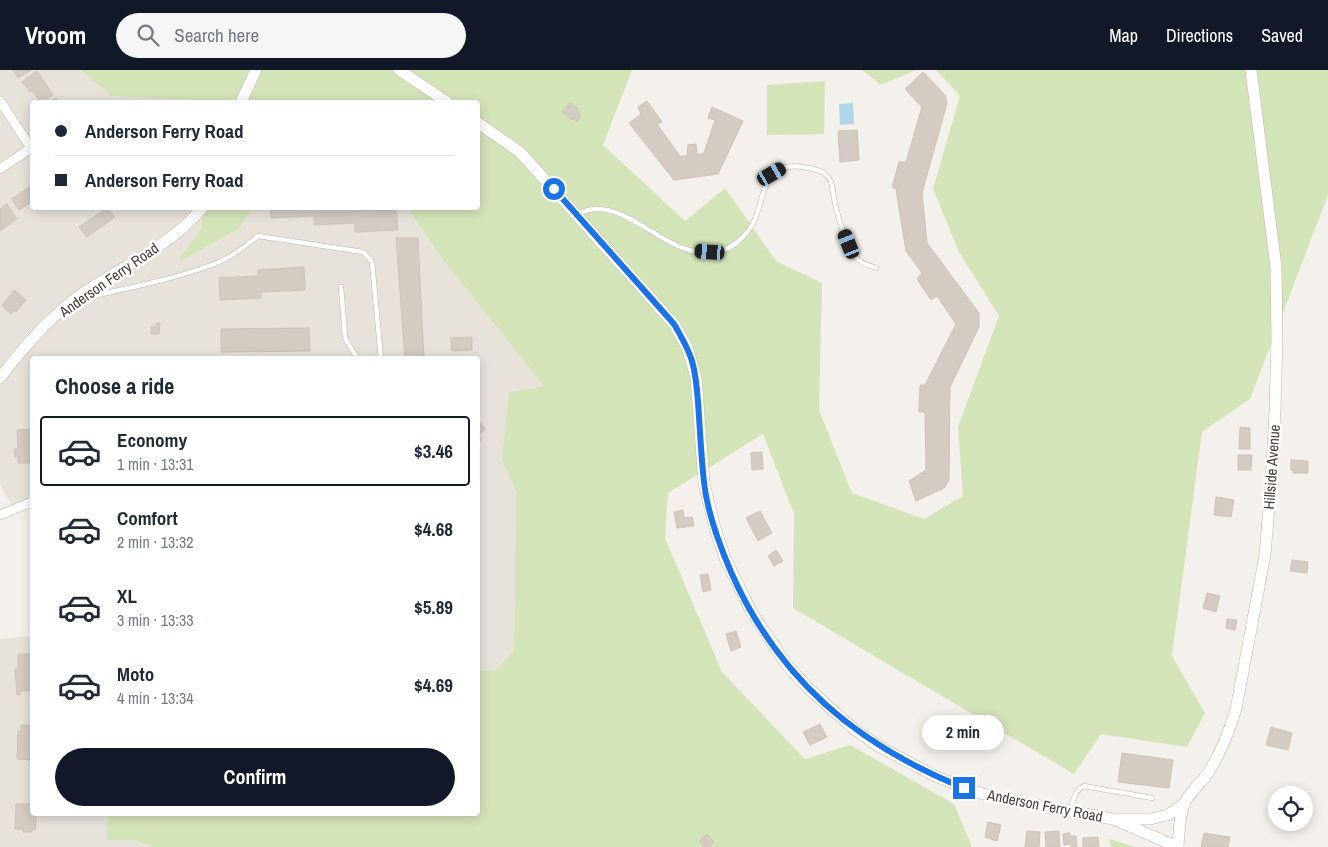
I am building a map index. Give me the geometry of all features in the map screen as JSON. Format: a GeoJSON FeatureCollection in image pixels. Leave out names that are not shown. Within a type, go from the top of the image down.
{"type":"FeatureCollection","features":[{"type":"Feature","properties":{"kind":"street"},"geometry":{"type":"LineString","coordinates":[[242,100],[256,70]]}},
{"type":"Feature","properties":{"kind":"street"},"geometry":{"type":"LineString","coordinates":[[399,70],[444,100]]}},
{"type":"Feature","properties":{"kind":"street","name":"Hillside Avenue"},"geometry":{"type":"LineString","coordinates":[[1178,847],[1180,819],[1185,803],[1207,774],[1229,733],[1236,708],[1265,555],[1276,402],[1276,267],[1251,70]]}},
{"type":"Feature","properties":{"kind":"street"},"geometry":{"type":"LineString","coordinates":[[0,101],[30,145]]}},
{"type":"Feature","properties":{"kind":"street","name":"Anderson Ferry Road"},"geometry":{"type":"LineString","coordinates":[[480,124],[520,152],[674,324],[687,347],[696,377],[704,483],[715,528],[725,558],[752,614],[788,665],[808,688],[836,714],[880,747],[907,763],[964,788],[1001,799],[1113,819],[1178,847]]}},
{"type":"Feature","properties":{"kind":"street"},"geometry":{"type":"LineString","coordinates":[[0,169],[30,149]]}},
{"type":"Feature","properties":{"kind":"street","name":"Anderson Ferry Road"},"geometry":{"type":"LineString","coordinates":[[0,378],[36,335],[72,302],[181,230],[200,210]]}},
{"type":"Feature","properties":{"kind":"street"},"geometry":{"type":"LineString","coordinates":[[0,515],[30,503]]}},
{"type":"Feature","properties":{"kind":"street"},"geometry":{"type":"LineString","coordinates":[[1113,819],[1150,819],[1168,815],[1185,803]]}},
{"type":"Feature","properties":{"kind":"lane"},"geometry":{"type":"LineString","coordinates":[[576,214],[593,208],[604,209],[618,213],[681,248],[698,251],[722,250],[744,236],[754,222],[764,187],[772,174],[783,168],[796,166],[813,168],[825,174],[831,182],[834,200],[844,232],[854,255],[863,264],[876,268]]}},
{"type":"Feature","properties":{"kind":"lane"},"geometry":{"type":"LineString","coordinates":[[72,302],[221,262],[245,247],[258,236],[363,252],[372,262],[381,356]]}},
{"type":"Feature","properties":{"kind":"lane"},"geometry":{"type":"LineString","coordinates":[[341,287],[346,342],[356,356]]}},
{"type":"Feature","properties":{"kind":"lane"},"geometry":{"type":"LineString","coordinates":[[1070,811],[1075,794],[1079,788],[1084,786],[1152,798]]}},
{"type":"Feature","properties":{"kind":"shaded area"},"geometry":{"type":"Polygon","coordinates":[[[0,70],[81,70],[111,96],[194,100],[30,100],[30,210],[203,210],[201,229],[177,261],[239,229],[251,210],[409,210],[443,260],[544,386],[502,460],[516,492],[514,651],[495,671],[480,670],[480,356],[30,356],[30,503],[14,509],[0,485],[0,70]]]}},
{"type":"Feature","properties":{"kind":"shaded area"},"geometry":{"type":"Polygon","coordinates":[[[30,636],[30,816],[135,816],[135,840],[153,847],[0,847],[0,639],[30,636]]]}},
{"type":"Feature","properties":{"kind":"green space"},"geometry":{"type":"Polygon","coordinates":[[[81,70],[632,70],[603,145],[685,221],[725,188],[776,261],[822,283],[819,410],[852,493],[924,519],[963,496],[958,427],[999,316],[959,252],[933,189],[960,96],[936,70],[1328,70],[1328,195],[1250,399],[1202,432],[1172,656],[1205,713],[1187,747],[1101,734],[1074,774],[793,608],[794,514],[763,434],[668,493],[665,538],[722,672],[805,759],[850,745],[954,804],[972,847],[153,847],[135,840],[107,840],[108,816],[480,816],[480,670],[495,671],[514,651],[516,492],[502,460],[509,393],[544,386],[443,260],[409,210],[480,210],[480,100],[194,100],[111,96],[81,70]]]}},
{"type":"Feature","properties":{"kind":"green space"},"geometry":{"type":"Polygon","coordinates":[[[862,70],[916,70],[881,85],[862,70]]]}},
{"type":"Feature","properties":{"kind":"green space"},"geometry":{"type":"Polygon","coordinates":[[[825,81],[824,134],[767,135],[767,85],[825,81]]]}},
{"type":"Feature","properties":{"kind":"green space"},"geometry":{"type":"Polygon","coordinates":[[[203,210],[251,210],[239,229],[176,263],[201,229],[203,210]]]}},
{"type":"Feature","properties":{"kind":"green space"},"geometry":{"type":"Polygon","coordinates":[[[1109,839],[1135,847],[1111,847],[1109,839]]]}},
{"type":"Feature","properties":{"kind":"water"},"geometry":{"type":"Polygon","coordinates":[[[853,103],[854,124],[840,125],[839,104],[853,103]]]}},
{"type":"Feature","properties":{"kind":"building"},"geometry":{"type":"Polygon","coordinates":[[[13,70],[31,70],[18,78],[13,70]]]}},
{"type":"Feature","properties":{"kind":"building"},"geometry":{"type":"Polygon","coordinates":[[[37,71],[53,95],[44,100],[40,100],[32,90],[30,92],[22,82],[37,71]]]}},
{"type":"Feature","properties":{"kind":"building"},"geometry":{"type":"Polygon","coordinates":[[[923,72],[945,95],[947,103],[922,193],[927,243],[979,313],[979,327],[950,387],[949,480],[944,488],[916,501],[909,481],[926,470],[925,412],[919,412],[920,385],[925,385],[956,324],[937,296],[931,300],[917,279],[922,273],[906,251],[896,189],[892,187],[899,162],[906,162],[922,107],[905,89],[923,72]]]}},
{"type":"Feature","properties":{"kind":"building"},"geometry":{"type":"Polygon","coordinates":[[[647,101],[662,122],[657,124],[680,156],[687,156],[688,145],[696,144],[697,155],[704,153],[715,120],[708,118],[712,107],[743,121],[718,174],[674,180],[629,123],[641,114],[638,107],[647,101]]]}},
{"type":"Feature","properties":{"kind":"building"},"geometry":{"type":"Polygon","coordinates":[[[570,102],[580,113],[578,115],[581,117],[577,122],[562,112],[570,102]]]}},
{"type":"Feature","properties":{"kind":"building"},"geometry":{"type":"Polygon","coordinates":[[[857,130],[859,160],[840,162],[838,131],[857,130]]]}},
{"type":"Feature","properties":{"kind":"building"},"geometry":{"type":"Polygon","coordinates":[[[30,186],[30,202],[19,210],[12,199],[30,186]]]}},
{"type":"Feature","properties":{"kind":"building"},"geometry":{"type":"Polygon","coordinates":[[[7,204],[17,219],[0,231],[0,209],[7,204]]]}},
{"type":"Feature","properties":{"kind":"building"},"geometry":{"type":"Polygon","coordinates":[[[104,210],[109,210],[115,217],[87,237],[79,227],[104,210]]]}},
{"type":"Feature","properties":{"kind":"building"},"geometry":{"type":"Polygon","coordinates":[[[270,210],[396,210],[398,230],[355,232],[355,223],[314,225],[314,216],[271,218],[270,210]]]}},
{"type":"Feature","properties":{"kind":"building"},"geometry":{"type":"Polygon","coordinates":[[[396,238],[418,238],[424,356],[405,356],[396,238]]]}},
{"type":"Feature","properties":{"kind":"building"},"geometry":{"type":"Polygon","coordinates":[[[304,267],[305,290],[261,292],[261,298],[220,300],[219,278],[258,276],[258,270],[304,267]]]}},
{"type":"Feature","properties":{"kind":"building"},"geometry":{"type":"Polygon","coordinates":[[[14,290],[26,300],[16,312],[14,310],[11,314],[2,306],[14,290]]]}},
{"type":"Feature","properties":{"kind":"building"},"geometry":{"type":"Polygon","coordinates":[[[156,323],[160,323],[159,334],[151,334],[152,326],[156,327],[156,323]]]}},
{"type":"Feature","properties":{"kind":"building"},"geometry":{"type":"Polygon","coordinates":[[[309,328],[310,351],[221,352],[221,329],[309,328]]]}},
{"type":"Feature","properties":{"kind":"building"},"geometry":{"type":"Polygon","coordinates":[[[472,337],[472,350],[452,351],[451,338],[472,337]]]}},
{"type":"Feature","properties":{"kind":"building"},"geometry":{"type":"Polygon","coordinates":[[[480,423],[485,429],[480,434],[480,423]]]}},
{"type":"Feature","properties":{"kind":"building"},"geometry":{"type":"Polygon","coordinates":[[[1240,427],[1250,428],[1250,449],[1239,449],[1240,427]]]}},
{"type":"Feature","properties":{"kind":"building"},"geometry":{"type":"Polygon","coordinates":[[[30,429],[30,463],[18,463],[18,456],[15,457],[14,449],[18,449],[17,430],[30,429]]]}},
{"type":"Feature","properties":{"kind":"building"},"geometry":{"type":"Polygon","coordinates":[[[762,452],[763,469],[752,470],[751,453],[762,452]]]}},
{"type":"Feature","properties":{"kind":"building"},"geometry":{"type":"Polygon","coordinates":[[[1238,455],[1252,455],[1251,470],[1238,470],[1238,455]]]}},
{"type":"Feature","properties":{"kind":"building"},"geometry":{"type":"Polygon","coordinates":[[[1291,460],[1308,461],[1308,473],[1293,473],[1293,470],[1291,470],[1291,460]]]}},
{"type":"Feature","properties":{"kind":"building"},"geometry":{"type":"Polygon","coordinates":[[[1216,497],[1234,500],[1231,517],[1214,515],[1216,497]]]}},
{"type":"Feature","properties":{"kind":"building"},"geometry":{"type":"Polygon","coordinates":[[[683,510],[684,518],[692,517],[694,526],[677,528],[674,512],[683,510]]]}},
{"type":"Feature","properties":{"kind":"building"},"geometry":{"type":"Polygon","coordinates":[[[760,511],[772,533],[758,541],[746,518],[760,511]]]}},
{"type":"Feature","properties":{"kind":"building"},"geometry":{"type":"Polygon","coordinates":[[[776,550],[783,561],[774,566],[768,556],[776,550]]]}},
{"type":"Feature","properties":{"kind":"building"},"geometry":{"type":"Polygon","coordinates":[[[1292,560],[1308,562],[1307,573],[1290,571],[1292,560]]]}},
{"type":"Feature","properties":{"kind":"building"},"geometry":{"type":"Polygon","coordinates":[[[708,574],[711,590],[703,592],[700,575],[708,574]]]}},
{"type":"Feature","properties":{"kind":"building"},"geometry":{"type":"Polygon","coordinates":[[[1207,593],[1220,596],[1216,612],[1203,608],[1207,593]]]}},
{"type":"Feature","properties":{"kind":"building"},"geometry":{"type":"Polygon","coordinates":[[[1227,619],[1237,620],[1235,630],[1226,628],[1227,619]]]}},
{"type":"Feature","properties":{"kind":"building"},"geometry":{"type":"Polygon","coordinates":[[[736,631],[741,647],[731,651],[726,634],[736,631]]]}},
{"type":"Feature","properties":{"kind":"building"},"geometry":{"type":"Polygon","coordinates":[[[18,654],[30,654],[30,691],[20,691],[20,695],[17,695],[15,669],[18,669],[18,654]]]}},
{"type":"Feature","properties":{"kind":"building"},"geometry":{"type":"Polygon","coordinates":[[[820,724],[827,737],[810,745],[803,732],[820,724]]]}},
{"type":"Feature","properties":{"kind":"building"},"geometry":{"type":"Polygon","coordinates":[[[21,725],[30,725],[30,760],[17,759],[18,731],[21,731],[21,725]]]}},
{"type":"Feature","properties":{"kind":"building"},"geometry":{"type":"Polygon","coordinates":[[[1271,727],[1292,733],[1288,750],[1266,745],[1271,727]]]}},
{"type":"Feature","properties":{"kind":"building"},"geometry":{"type":"Polygon","coordinates":[[[1122,753],[1173,760],[1169,788],[1118,782],[1122,753]]]}},
{"type":"Feature","properties":{"kind":"building"},"geometry":{"type":"Polygon","coordinates":[[[16,804],[30,804],[30,816],[36,816],[36,830],[32,829],[32,832],[23,832],[23,829],[15,829],[16,804]]]}},
{"type":"Feature","properties":{"kind":"building"},"geometry":{"type":"Polygon","coordinates":[[[988,822],[1001,825],[997,841],[985,837],[988,822]]]}},
{"type":"Feature","properties":{"kind":"building"},"geometry":{"type":"Polygon","coordinates":[[[1027,831],[1040,832],[1039,847],[1025,847],[1027,831]]]}},
{"type":"Feature","properties":{"kind":"building"},"geometry":{"type":"Polygon","coordinates":[[[1059,831],[1060,847],[1046,847],[1045,832],[1059,831]]]}},
{"type":"Feature","properties":{"kind":"building"},"geometry":{"type":"Polygon","coordinates":[[[1070,833],[1070,836],[1076,836],[1077,847],[1071,847],[1071,844],[1064,845],[1063,834],[1070,833]]]}},
{"type":"Feature","properties":{"kind":"building"},"geometry":{"type":"Polygon","coordinates":[[[1204,833],[1230,837],[1228,847],[1201,847],[1204,833]]]}},
{"type":"Feature","properties":{"kind":"building"},"geometry":{"type":"Polygon","coordinates":[[[707,834],[714,842],[709,847],[705,847],[699,841],[707,834]]]}},
{"type":"Feature","properties":{"kind":"building"},"geometry":{"type":"Polygon","coordinates":[[[1098,837],[1099,847],[1083,847],[1083,838],[1098,837]]]}},
{"type":"Feature","properties":{"kind":"route"},"geometry":{"type":"LineString","coordinates":[[554,189],[674,324],[687,347],[696,377],[704,483],[715,528],[737,586],[769,640],[808,688],[830,710],[854,729],[907,763],[964,788]]}}]}
